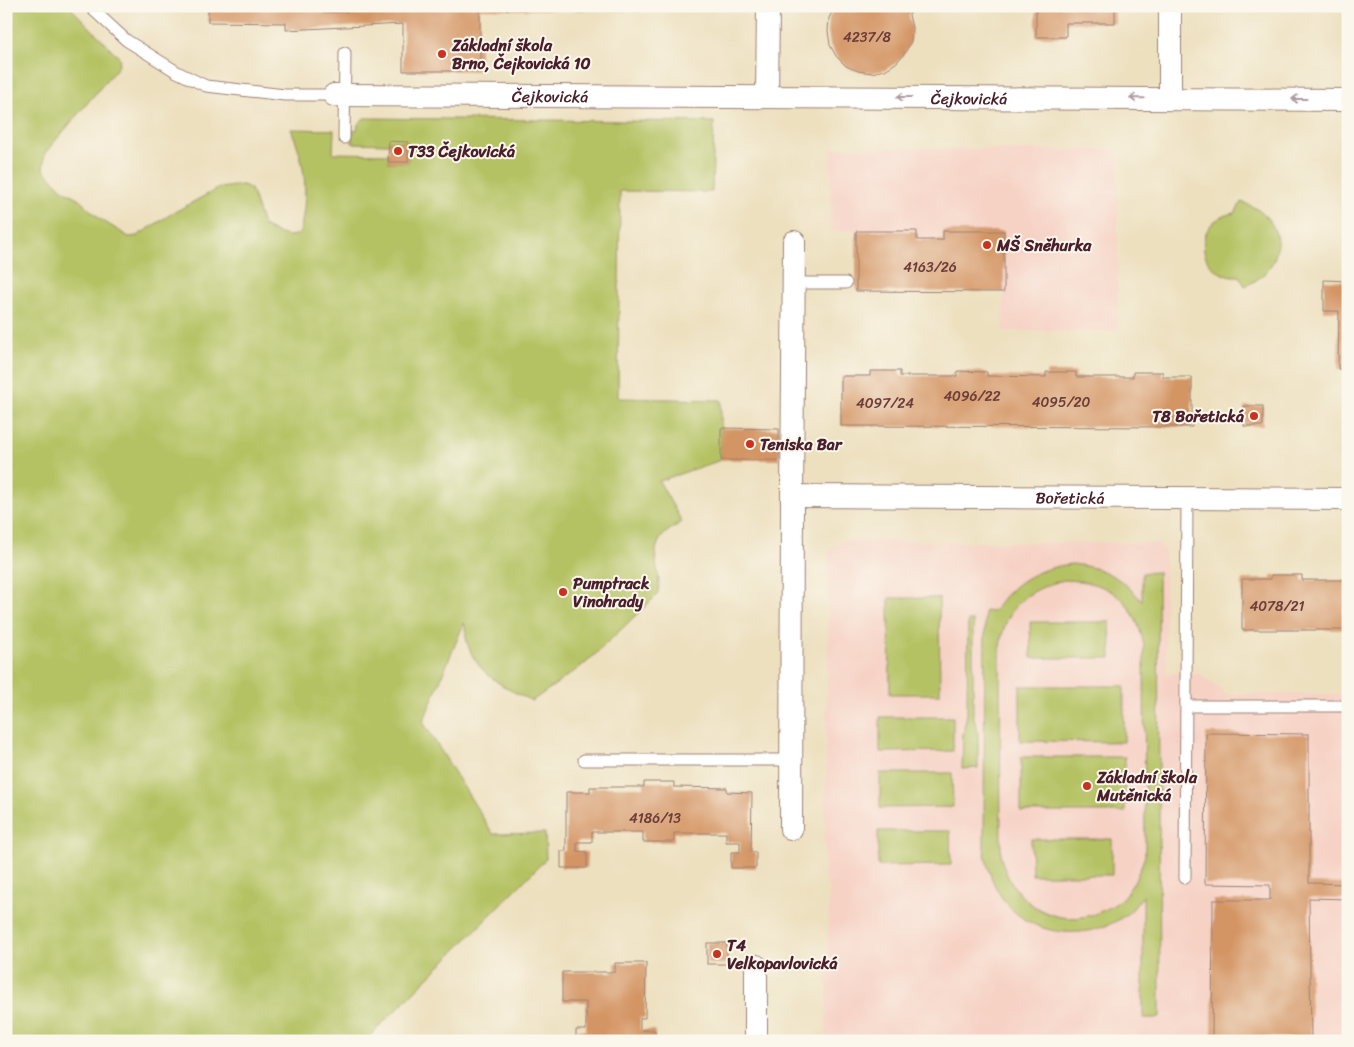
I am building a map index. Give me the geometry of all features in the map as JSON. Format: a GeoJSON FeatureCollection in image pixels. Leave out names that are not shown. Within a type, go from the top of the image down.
{"type":"FeatureCollection","features":[{"type":"Feature","properties":{"kind":"street"},"geometry":{"type":"LineString","coordinates":[[767,97],[768,6]]}},
{"type":"Feature","properties":{"kind":"street"},"geometry":{"type":"LineString","coordinates":[[1170,6],[1170,99]]}},
{"type":"Feature","properties":{"kind":"street","name":"Čejkovická"},"geometry":{"type":"LineString","coordinates":[[339,95],[1348,100]]}},
{"type":"Feature","properties":{"kind":"street"},"geometry":{"type":"LineString","coordinates":[[791,829],[794,242]]}},
{"type":"Feature","properties":{"kind":"street","name":"Bořetická"},"geometry":{"type":"LineString","coordinates":[[792,496],[1348,499]]}},
{"type":"Feature","properties":{"kind":"street"},"geometry":{"type":"LineString","coordinates":[[756,966],[756,1041]]}},
{"type":"Feature","properties":{"kind":"lane"},"geometry":{"type":"LineString","coordinates":[[89,6],[126,40],[177,72],[206,86],[286,95],[339,95]]}},
{"type":"Feature","properties":{"kind":"lane"},"geometry":{"type":"LineString","coordinates":[[344,138],[339,95],[345,53]]}},
{"type":"Feature","properties":{"kind":"lane"},"geometry":{"type":"LineString","coordinates":[[794,283],[846,283]]}},
{"type":"Feature","properties":{"kind":"lane"},"geometry":{"type":"LineString","coordinates":[[1185,878],[1187,498]]}},
{"type":"Feature","properties":{"kind":"lane"},"geometry":{"type":"LineString","coordinates":[[1186,706],[1348,706]]}},
{"type":"Feature","properties":{"kind":"lane"},"geometry":{"type":"LineString","coordinates":[[584,760],[791,760]]}},
{"type":"Feature","properties":{"kind":"shaded area","name":"MŠ Sněhurka"},"geometry":{"type":"Polygon","coordinates":[[[831,148],[1118,150],[1118,331],[1003,331],[1004,292],[856,291],[856,231],[831,231],[831,148]]]}},
{"type":"Feature","properties":{"kind":"shaded area","name":"Základní škola Mutěnická"},"geometry":{"type":"Polygon","coordinates":[[[842,541],[1158,543],[1165,551],[1166,673],[1199,673],[1226,694],[1348,694],[1348,1041],[826,1041],[829,891],[824,876],[829,551],[842,541]]]}},
{"type":"Feature","properties":{"kind":"green space"},"geometry":{"type":"Polygon","coordinates":[[[6,6],[69,6],[120,58],[118,67],[45,153],[43,169],[62,189],[76,197],[100,219],[129,237],[137,236],[171,214],[219,188],[242,185],[251,189],[263,225],[286,235],[291,236],[300,233],[305,193],[303,168],[291,129],[334,130],[333,153],[389,154],[388,162],[408,162],[408,142],[389,141],[389,144],[352,143],[352,130],[357,130],[358,124],[364,118],[714,122],[712,192],[620,191],[618,398],[721,400],[721,460],[659,481],[682,522],[665,534],[657,545],[656,560],[659,588],[657,595],[586,663],[532,701],[493,679],[477,663],[466,640],[464,623],[423,722],[493,834],[545,833],[546,859],[365,1041],[6,1041],[6,6]]]}},
{"type":"Feature","properties":{"kind":"green space"},"geometry":{"type":"Polygon","coordinates":[[[1241,202],[1256,209],[1268,218],[1275,230],[1277,243],[1270,267],[1259,278],[1245,286],[1239,276],[1225,274],[1214,268],[1207,259],[1204,248],[1205,236],[1210,226],[1220,218],[1235,213],[1241,202]]]}},
{"type":"Feature","properties":{"kind":"green space"},"geometry":{"type":"Polygon","coordinates":[[[1082,565],[1102,571],[1127,586],[1142,601],[1142,573],[1158,572],[1160,1018],[1143,1018],[1143,896],[1128,913],[1114,922],[1099,928],[1082,932],[1049,930],[1019,916],[1007,904],[994,885],[987,863],[984,848],[985,611],[993,612],[1017,585],[1026,579],[1036,573],[1058,566],[1082,565]],[[1064,580],[1051,584],[1039,589],[1020,602],[1007,621],[1000,647],[1001,857],[1006,872],[1024,898],[1036,908],[1050,914],[1065,917],[1081,917],[1097,913],[1118,902],[1132,885],[1145,856],[1144,646],[1140,630],[1127,605],[1107,589],[1080,581],[1064,580]]]}},
{"type":"Feature","properties":{"kind":"green space"},"geometry":{"type":"Polygon","coordinates":[[[889,598],[939,598],[940,694],[890,694],[889,598]]]}},
{"type":"Feature","properties":{"kind":"green space"},"geometry":{"type":"Polygon","coordinates":[[[968,621],[973,621],[973,714],[978,734],[978,768],[962,769],[963,734],[967,714],[968,621]]]}},
{"type":"Feature","properties":{"kind":"green space"},"geometry":{"type":"Polygon","coordinates":[[[1030,622],[1110,622],[1111,658],[1031,658],[1030,622]]]}},
{"type":"Feature","properties":{"kind":"green space"},"geometry":{"type":"Polygon","coordinates":[[[1020,686],[1124,686],[1124,742],[1020,741],[1020,686]]]}},
{"type":"Feature","properties":{"kind":"green space"},"geometry":{"type":"Polygon","coordinates":[[[880,717],[953,717],[953,751],[880,752],[880,717]]]}},
{"type":"Feature","properties":{"kind":"green space"},"geometry":{"type":"Polygon","coordinates":[[[1021,757],[1125,757],[1125,812],[1021,812],[1021,757]]]}},
{"type":"Feature","properties":{"kind":"green space"},"geometry":{"type":"Polygon","coordinates":[[[880,773],[952,773],[953,807],[880,808],[880,773]]]}},
{"type":"Feature","properties":{"kind":"green space"},"geometry":{"type":"Polygon","coordinates":[[[878,831],[950,831],[951,865],[878,866],[878,831]]]}},
{"type":"Feature","properties":{"kind":"green space"},"geometry":{"type":"Polygon","coordinates":[[[1031,839],[1112,839],[1112,875],[1032,875],[1031,839]]]}},
{"type":"Feature","properties":{"kind":"building","name":"Základní škola Brno, Čejkovická 10"},"geometry":{"type":"Polygon","coordinates":[[[208,6],[322,6],[322,13],[403,9],[403,6],[641,6],[641,11],[480,9],[480,71],[403,71],[403,24],[286,30],[286,23],[208,22],[208,6]]]}},
{"type":"Feature","properties":{"kind":"building"},"geometry":{"type":"Polygon","coordinates":[[[835,6],[916,6],[909,15],[912,28],[911,41],[905,53],[896,63],[885,70],[872,73],[858,71],[846,66],[836,56],[830,45],[829,18],[835,6]]]}},
{"type":"Feature","properties":{"kind":"building"},"geometry":{"type":"Polygon","coordinates":[[[1036,6],[1115,6],[1115,23],[1066,23],[1066,37],[1036,37],[1036,6]]]}},
{"type":"Feature","properties":{"kind":"building","name":"T33 Čejkovická"},"geometry":{"type":"Polygon","coordinates":[[[389,141],[408,142],[408,162],[388,162],[389,141]]]}},
{"type":"Feature","properties":{"kind":"building","name":"MŠ Sněhurka"},"geometry":{"type":"Polygon","coordinates":[[[856,231],[917,231],[917,240],[943,240],[943,231],[1004,231],[1004,292],[856,291],[856,231]]]}},
{"type":"Feature","properties":{"kind":"building"},"geometry":{"type":"Polygon","coordinates":[[[1324,280],[1348,281],[1348,369],[1338,369],[1339,311],[1324,311],[1324,280]]]}},
{"type":"Feature","properties":{"kind":"building"},"geometry":{"type":"Polygon","coordinates":[[[870,371],[900,371],[900,376],[957,376],[957,371],[987,372],[987,376],[1046,377],[1046,372],[1076,372],[1076,377],[1133,377],[1133,372],[1163,372],[1163,377],[1192,377],[1192,427],[841,426],[841,376],[870,376],[870,371]]]}},
{"type":"Feature","properties":{"kind":"building","name":"T8 Bořetická"},"geometry":{"type":"Polygon","coordinates":[[[1244,406],[1263,406],[1263,426],[1244,426],[1244,406]]]}},
{"type":"Feature","properties":{"kind":"building","name":"Teniska Bar"},"geometry":{"type":"Polygon","coordinates":[[[721,428],[779,429],[779,460],[721,460],[721,428]]]}},
{"type":"Feature","properties":{"kind":"building"},"geometry":{"type":"Polygon","coordinates":[[[1271,575],[1302,575],[1302,580],[1348,580],[1348,630],[1242,630],[1242,579],[1271,579],[1271,575]]]}},
{"type":"Feature","properties":{"kind":"building"},"geometry":{"type":"Polygon","coordinates":[[[1206,733],[1309,734],[1309,883],[1348,884],[1348,899],[1309,898],[1311,1038],[1212,1037],[1213,900],[1270,900],[1270,885],[1205,884],[1206,733]]]}},
{"type":"Feature","properties":{"kind":"building"},"geometry":{"type":"Polygon","coordinates":[[[644,782],[674,782],[674,787],[727,788],[727,792],[752,793],[751,852],[756,852],[756,868],[731,868],[731,852],[740,852],[740,842],[726,842],[726,833],[674,833],[674,842],[643,842],[643,832],[592,832],[592,842],[577,842],[577,851],[587,852],[587,868],[561,868],[561,851],[566,851],[566,792],[590,792],[590,787],[644,787],[644,782]]]}},
{"type":"Feature","properties":{"kind":"building","name":"T4 Velkopavlovická"},"geometry":{"type":"Polygon","coordinates":[[[707,943],[727,943],[727,964],[707,964],[707,943]]]}},
{"type":"Feature","properties":{"kind":"building"},"geometry":{"type":"Polygon","coordinates":[[[615,963],[646,963],[645,1018],[640,1018],[640,1030],[655,1030],[655,1041],[576,1041],[576,1030],[586,1030],[586,1002],[562,1002],[562,972],[615,972],[615,963]]]}},
{"type":"Feature","properties":{"kind":"building"},"geometry":{"type":"Polygon","coordinates":[[[932,1037],[963,1037],[963,1041],[932,1041],[932,1037]]]}},
{"type":"Feature","properties":{"kind":"place","name":"Základní škola Brno, Čejkovická 10"},"geometry":{"type":"Point","coordinates":[442,54]}},
{"type":"Feature","properties":{"kind":"place","name":"T33 Čejkovická"},"geometry":{"type":"Point","coordinates":[398,151]}},
{"type":"Feature","properties":{"kind":"place","name":"MŠ Sněhurka"},"geometry":{"type":"Point","coordinates":[987,245]}},
{"type":"Feature","properties":{"kind":"place","name":"T8 Bořetická"},"geometry":{"type":"Point","coordinates":[1254,416]}},
{"type":"Feature","properties":{"kind":"place","name":"Teniska Bar"},"geometry":{"type":"Point","coordinates":[750,444]}},
{"type":"Feature","properties":{"kind":"place","name":"Pumptrack Vinohrady"},"geometry":{"type":"Point","coordinates":[563,592]}},
{"type":"Feature","properties":{"kind":"place","name":"Základní škola Mutěnická"},"geometry":{"type":"Point","coordinates":[1087,786]}},
{"type":"Feature","properties":{"kind":"place","name":"T4 Velkopavlovická"},"geometry":{"type":"Point","coordinates":[717,954]}}]}
